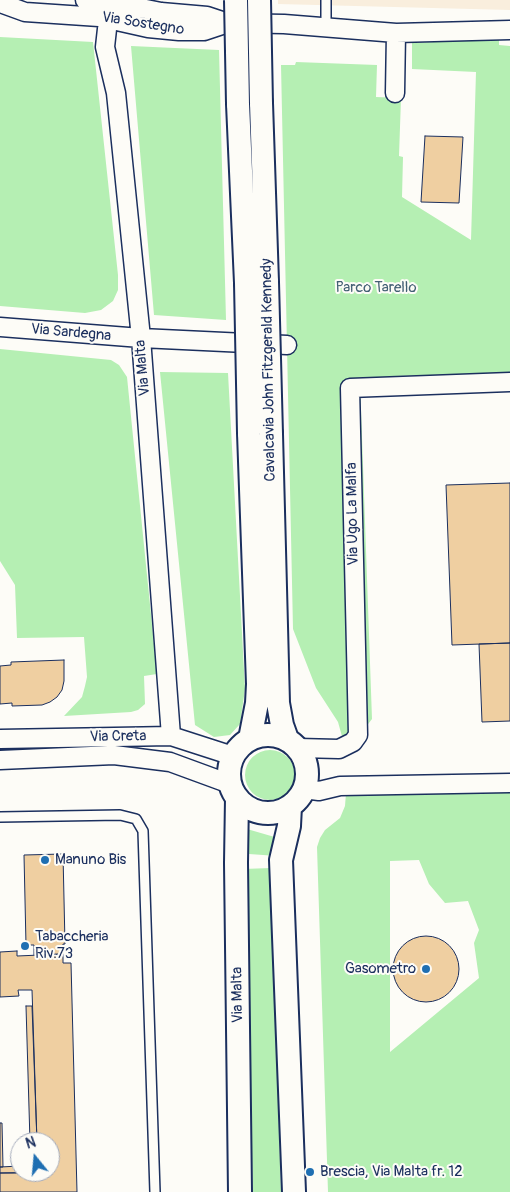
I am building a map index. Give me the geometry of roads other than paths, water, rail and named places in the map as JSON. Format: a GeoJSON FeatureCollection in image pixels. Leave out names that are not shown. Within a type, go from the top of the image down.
{"type":"FeatureCollection","features":[{"type":"Feature","properties":{"kind":"street","name":"Via Sostegno"},"geometry":{"type":"LineString","coordinates":[[84,0],[148,28],[204,31],[228,23],[284,24],[326,28]]}},
{"type":"Feature","properties":{"kind":"street","name":"Cavalcavia John Fitzgerald Kennedy"},"geometry":{"type":"LineString","coordinates":[[236,0],[238,104],[246,283],[260,434],[278,703],[293,744]]}},
{"type":"Feature","properties":{"kind":"street","name":"Cavalcavia John Fitzgerald Kennedy"},"geometry":{"type":"LineString","coordinates":[[250,739],[257,703],[258,684],[260,434],[259,0]]}},
{"type":"Feature","properties":{"kind":"street","name":"Via Sostegno"},"geometry":{"type":"LineString","coordinates":[[7,2],[25,12],[109,10]]}},
{"type":"Feature","properties":{"kind":"street","name":"Via Malta"},"geometry":{"type":"LineString","coordinates":[[109,10],[105,48],[116,94],[141,338],[171,736]]}},
{"type":"Feature","properties":{"kind":"street"},"geometry":{"type":"LineString","coordinates":[[326,28],[396,33],[510,30]]}},
{"type":"Feature","properties":{"kind":"street"},"geometry":{"type":"LineString","coordinates":[[395,93],[396,33]]}},
{"type":"Feature","properties":{"kind":"street","name":"Via Sardegna"},"geometry":{"type":"LineString","coordinates":[[0,327],[141,338],[287,345]]}},
{"type":"Feature","properties":{"kind":"street","name":"Via Ugo La Malfa"},"geometry":{"type":"LineString","coordinates":[[293,744],[339,749],[353,742],[358,735],[350,388],[510,382]]}},
{"type":"Feature","properties":{"kind":"street"},"geometry":{"type":"LineString","coordinates":[[233,756],[243,743],[250,739],[262,735],[275,735],[293,744],[305,761],[307,775],[297,798],[282,860],[294,1192]]}},
{"type":"Feature","properties":{"kind":"street","name":"Via Creta"},"geometry":{"type":"LineString","coordinates":[[0,739],[171,736],[233,756]]}},
{"type":"Feature","properties":{"kind":"street","name":"Via Creta"},"geometry":{"type":"LineString","coordinates":[[0,760],[114,755],[170,762],[234,791]]}},
{"type":"Feature","properties":{"kind":"street","name":"Via Malta"},"geometry":{"type":"LineString","coordinates":[[233,756],[229,770],[234,791],[236,829],[240,1192]]}},
{"type":"Feature","properties":{"kind":"street"},"geometry":{"type":"LineString","coordinates":[[234,791],[246,806],[256,811],[268,813],[279,811],[297,798],[340,786],[510,784]]}},
{"type":"Feature","properties":{"kind":"lane"},"geometry":{"type":"LineString","coordinates":[[326,0],[326,28]]}},
{"type":"Feature","properties":{"kind":"lane"},"geometry":{"type":"LineString","coordinates":[[0,817],[120,815],[136,819],[143,831],[155,1192]]}},
{"type":"Feature","properties":{"kind":"place","name":"Manuno Bis"},"geometry":{"type":"Point","coordinates":[45,860]}},
{"type":"Feature","properties":{"kind":"place","name":"Tabaccheria Riv.73"},"geometry":{"type":"Point","coordinates":[25,946]}},
{"type":"Feature","properties":{"kind":"place","name":"Gasometro"},"geometry":{"type":"Point","coordinates":[426,969]}},
{"type":"Feature","properties":{"kind":"place","name":"Brescia, Via Malta fr. 12"},"geometry":{"type":"Point","coordinates":[310,1172]}},
{"type":"Feature","properties":{"kind":"park label","name":"Parco Tarello"},"geometry":{"type":"Point","coordinates":[376,288]}}]}
